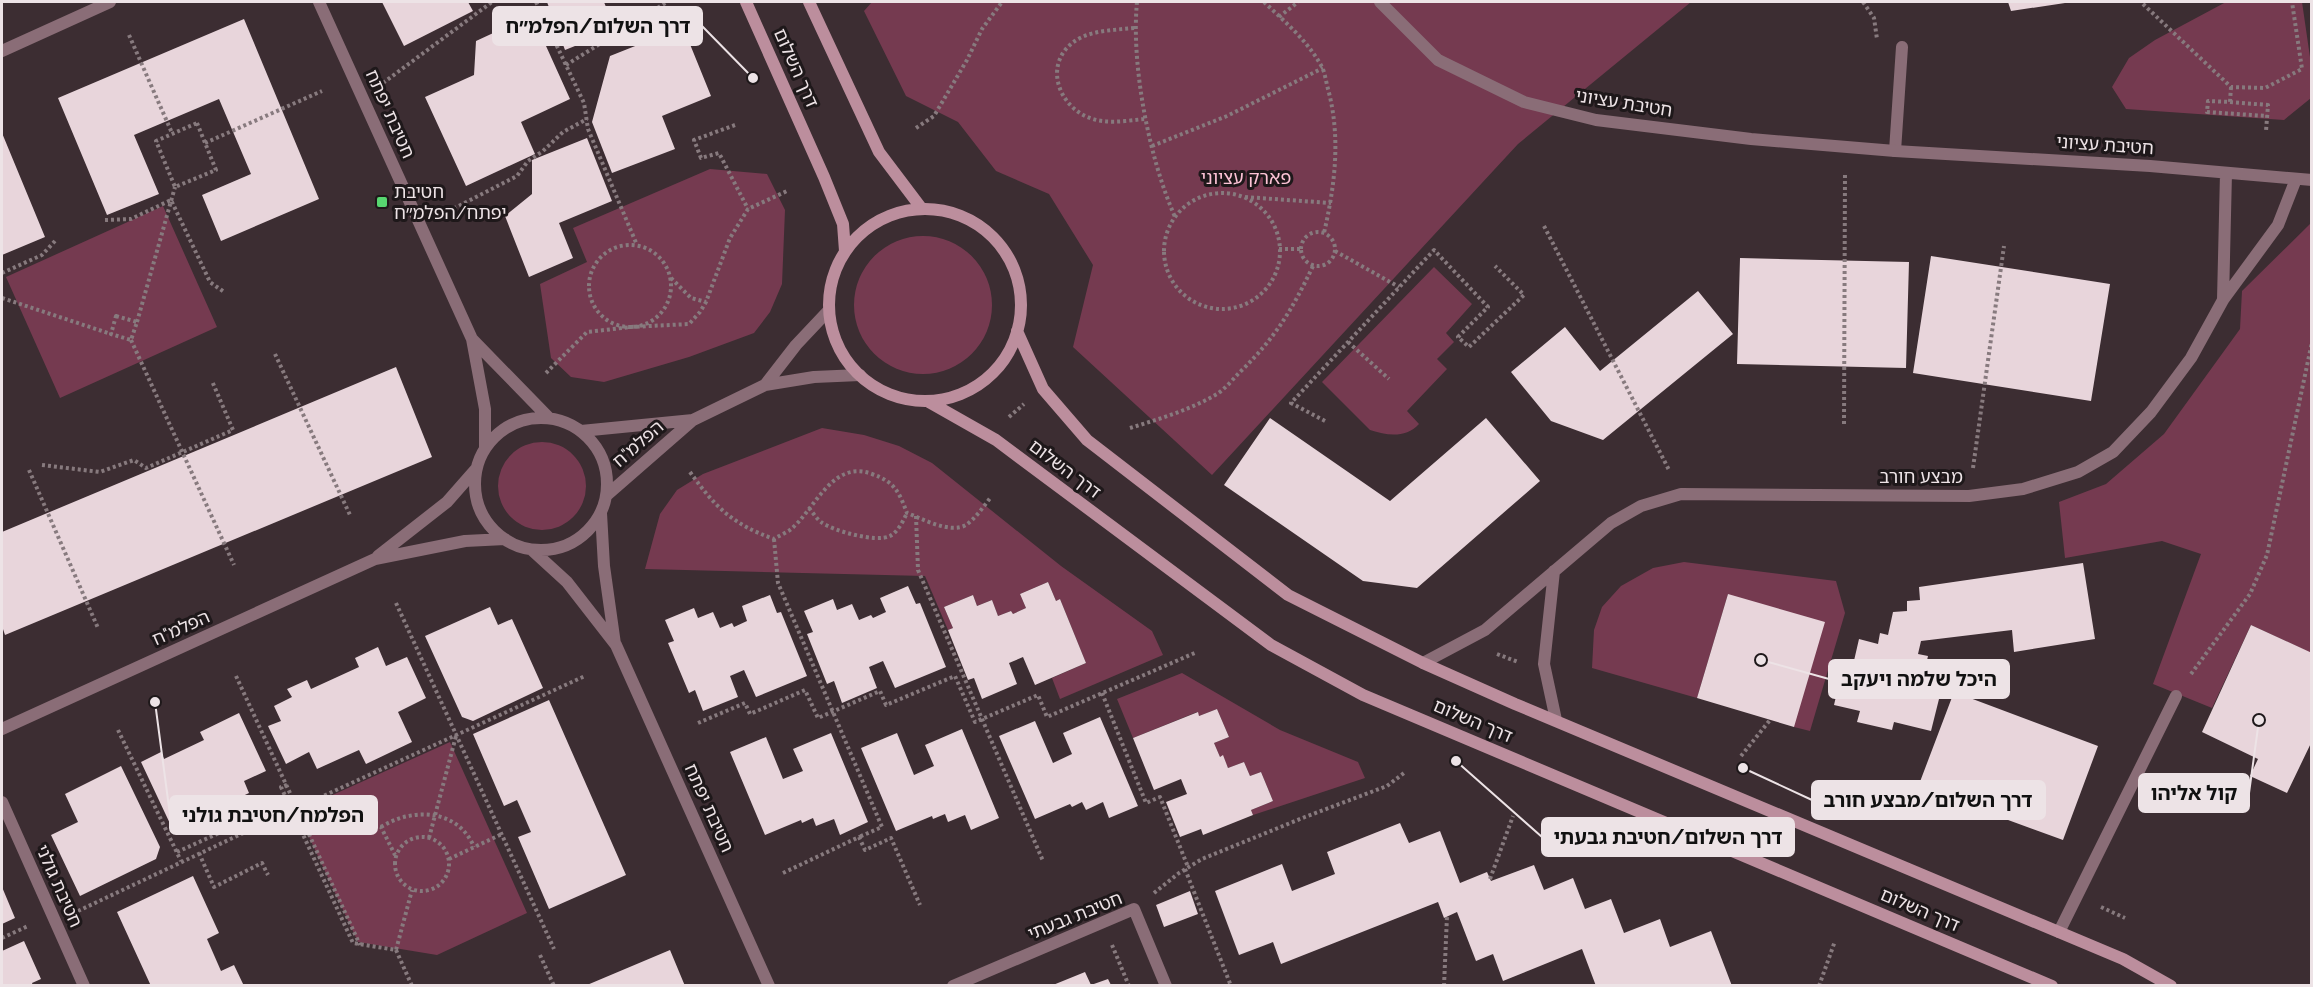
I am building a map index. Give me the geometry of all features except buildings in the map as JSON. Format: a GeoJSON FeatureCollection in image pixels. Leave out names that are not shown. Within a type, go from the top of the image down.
{"type":"FeatureCollection","features":[{"type":"Feature","properties":{"kind":"street"},"geometry":{"type":"LineString","coordinates":[[2,51],[110,2]]}},
{"type":"Feature","properties":{"kind":"street","name":"חטיבת יפתח"},"geometry":{"type":"LineString","coordinates":[[319,2],[472,339],[485,409],[485,448]]}},
{"type":"Feature","properties":{"kind":"street","name":"דרך השלום"},"geometry":{"type":"LineString","coordinates":[[747,2],[836,205],[843,224],[845,251]]}},
{"type":"Feature","properties":{"kind":"street"},"geometry":{"type":"LineString","coordinates":[[808,2],[879,152],[922,209]]}},
{"type":"Feature","properties":{"kind":"street","name":"חטיבת עציוני"},"geometry":{"type":"LineString","coordinates":[[1380,2],[1438,60],[1524,102],[1596,120],[1751,140],[2150,166],[2312,180]]}},
{"type":"Feature","properties":{"kind":"street"},"geometry":{"type":"LineString","coordinates":[[1895,151],[1902,47]]}},
{"type":"Feature","properties":{"kind":"street","name":"מבצע חורב"},"geometry":{"type":"LineString","coordinates":[[2223,300],[2226,172]]}},
{"type":"Feature","properties":{"kind":"street","name":"מבצע חורב"},"geometry":{"type":"LineString","coordinates":[[1423,663],[1485,630],[1611,523],[1641,506],[1681,495],[1969,496],[2023,489],[2078,472],[2113,452],[2151,412],[2191,358],[2223,300],[2278,225],[2296,179]]}},
{"type":"Feature","properties":{"kind":"street"},"geometry":{"type":"LineString","coordinates":[[922,209],[952,213],[979,225],[1001,246],[1015,272],[1021,302],[1017,331],[1005,359],[984,381],[958,396],[928,402],[899,398],[872,386],[849,366],[835,340],[829,309],[832,279],[845,251],[867,229],[893,214],[922,209]]}},
{"type":"Feature","properties":{"kind":"street","name":"הפלמ\"ח"},"geometry":{"type":"LineString","coordinates":[[765,385],[796,345],[829,309]]}},
{"type":"Feature","properties":{"kind":"street","name":"דרך השלום"},"geometry":{"type":"LineString","coordinates":[[1017,331],[1043,389],[1087,440],[1288,595],[1423,663],[2123,959],[2171,986]]}},
{"type":"Feature","properties":{"kind":"street","name":"חטיבת יפתח"},"geometry":{"type":"LineString","coordinates":[[472,339],[549,418]]}},
{"type":"Feature","properties":{"kind":"street","name":"הפלמ\"ח"},"geometry":{"type":"LineString","coordinates":[[607,495],[693,420],[765,385],[814,377],[860,375]]}},
{"type":"Feature","properties":{"kind":"street","name":"דרך השלום"},"geometry":{"type":"LineString","coordinates":[[928,402],[996,440],[1271,645],[1363,694],[2052,986]]}},
{"type":"Feature","properties":{"kind":"street"},"geometry":{"type":"LineString","coordinates":[[539,417],[559,419],[581,431],[592,440],[602,457],[608,476],[607,495],[601,513],[590,529],[575,542],[554,549],[532,550],[511,544],[493,531],[480,512],[474,491],[476,468],[485,448],[500,431],[519,420],[539,417]]}},
{"type":"Feature","properties":{"kind":"street","name":"הפלמ\"ח"},"geometry":{"type":"LineString","coordinates":[[581,431],[693,420]]}},
{"type":"Feature","properties":{"kind":"street","name":"הפלמ\"ח"},"geometry":{"type":"LineString","coordinates":[[375,559],[447,502],[476,468]]}},
{"type":"Feature","properties":{"kind":"street","name":"חטיבת יפתח"},"geometry":{"type":"LineString","coordinates":[[601,513],[604,566],[616,645]]}},
{"type":"Feature","properties":{"kind":"street","name":"הפלמ\"ח"},"geometry":{"type":"LineString","coordinates":[[2,729],[375,559],[465,541],[506,539]]}},
{"type":"Feature","properties":{"kind":"street","name":"חטיבת יפתח"},"geometry":{"type":"LineString","coordinates":[[532,550],[567,582],[616,645],[769,986]]}},
{"type":"Feature","properties":{"kind":"street"},"geometry":{"type":"LineString","coordinates":[[1554,571],[1544,664],[1556,720]]}},
{"type":"Feature","properties":{"kind":"street"},"geometry":{"type":"LineString","coordinates":[[2059,932],[2176,696]]}},
{"type":"Feature","properties":{"kind":"street","name":"חטיבת גולני"},"geometry":{"type":"LineString","coordinates":[[2,802],[84,986]]}},
{"type":"Feature","properties":{"kind":"street","name":"חטיבת גבעתי"},"geometry":{"type":"LineString","coordinates":[[953,986],[1134,909],[1166,986]]}},
{"type":"Feature","properties":{"kind":"path"},"geometry":{"type":"LineString","coordinates":[[363,98],[492,2]]}},
{"type":"Feature","properties":{"kind":"path"},"geometry":{"type":"LineString","coordinates":[[536,2],[584,103],[588,129],[637,245]]}},
{"type":"Feature","properties":{"kind":"path"},"geometry":{"type":"LineString","coordinates":[[566,65],[666,2]]}},
{"type":"Feature","properties":{"kind":"path"},"geometry":{"type":"LineString","coordinates":[[916,128],[934,116],[967,60],[982,29],[1002,2]]}},
{"type":"Feature","properties":{"kind":"path"},"geometry":{"type":"LineString","coordinates":[[1137,2],[1134,28],[1145,119],[1175,217]]}},
{"type":"Feature","properties":{"kind":"path"},"geometry":{"type":"LineString","coordinates":[[1264,2],[1302,40],[1323,68],[1333,105],[1336,146],[1331,203],[1324,233]]}},
{"type":"Feature","properties":{"kind":"path"},"geometry":{"type":"LineString","coordinates":[[1280,17],[1298,2]]}},
{"type":"Feature","properties":{"kind":"path"},"geometry":{"type":"LineString","coordinates":[[1863,2],[1874,18],[1878,44]]}},
{"type":"Feature","properties":{"kind":"path"},"geometry":{"type":"LineString","coordinates":[[2143,4],[2231,87],[2265,88],[2302,69],[2292,2]]}},
{"type":"Feature","properties":{"kind":"path"},"geometry":{"type":"LineString","coordinates":[[1134,28],[1095,32],[1079,38],[1066,48],[1058,67],[1058,84],[1066,101],[1075,111],[1088,118],[1104,122],[1145,119]]}},
{"type":"Feature","properties":{"kind":"path"},"geometry":{"type":"LineString","coordinates":[[129,35],[172,133]]}},
{"type":"Feature","properties":{"kind":"path"},"geometry":{"type":"LineString","coordinates":[[1152,146],[1227,116],[1323,68]]}},
{"type":"Feature","properties":{"kind":"path"},"geometry":{"type":"LineString","coordinates":[[2230,102],[2231,87]]}},
{"type":"Feature","properties":{"kind":"path"},"geometry":{"type":"LineString","coordinates":[[205,143],[322,91]]}},
{"type":"Feature","properties":{"kind":"path"},"geometry":{"type":"LineString","coordinates":[[2266,131],[2268,105],[2208,101],[2207,112],[2267,116]]}},
{"type":"Feature","properties":{"kind":"path"},"geometry":{"type":"LineString","coordinates":[[421,225],[517,176],[528,161],[543,151],[563,132],[587,120]]}},
{"type":"Feature","properties":{"kind":"path"},"geometry":{"type":"LineString","coordinates":[[175,187],[216,170],[197,123],[156,141],[175,187],[131,340],[234,565]]}},
{"type":"Feature","properties":{"kind":"path"},"geometry":{"type":"LineString","coordinates":[[735,125],[694,141],[701,158],[719,153],[748,209]]}},
{"type":"Feature","properties":{"kind":"path"},"geometry":{"type":"LineString","coordinates":[[1844,424],[1845,147]]}},
{"type":"Feature","properties":{"kind":"path"},"geometry":{"type":"LineString","coordinates":[[546,373],[587,332],[689,324],[706,302],[730,238],[748,209],[787,191]]}},
{"type":"Feature","properties":{"kind":"path"},"geometry":{"type":"LineString","coordinates":[[1244,197],[1259,206],[1271,220],[1279,237],[1280,256],[1276,274],[1266,289],[1252,301],[1233,308],[1213,309],[1195,303],[1179,290],[1168,274],[1164,254],[1167,235],[1175,217],[1190,203],[1208,195],[1226,193],[1244,197],[1331,203]]}},
{"type":"Feature","properties":{"kind":"path"},"geometry":{"type":"LineString","coordinates":[[105,220],[130,219],[171,200]]}},
{"type":"Feature","properties":{"kind":"path"},"geometry":{"type":"LineString","coordinates":[[171,200],[210,282],[224,292]]}},
{"type":"Feature","properties":{"kind":"path"},"geometry":{"type":"LineString","coordinates":[[1544,226],[1681,495]]}},
{"type":"Feature","properties":{"kind":"path"},"geometry":{"type":"LineString","coordinates":[[1324,233],[1332,240],[1335,251],[1325,265],[1313,266],[1304,260],[1300,249],[1309,235],[1324,233]]}},
{"type":"Feature","properties":{"kind":"path"},"geometry":{"type":"LineString","coordinates":[[2,273],[42,255],[56,241]]}},
{"type":"Feature","properties":{"kind":"path"},"geometry":{"type":"LineString","coordinates":[[622,245],[648,248],[659,256],[667,267],[670,277],[671,293],[666,305],[646,324],[631,327],[618,326],[605,320],[596,310],[590,297],[588,283],[592,269],[609,249],[622,245]]}},
{"type":"Feature","properties":{"kind":"path"},"geometry":{"type":"LineString","coordinates":[[1969,496],[2004,246]]}},
{"type":"Feature","properties":{"kind":"path"},"geometry":{"type":"LineString","coordinates":[[1279,249],[1300,249]]}},
{"type":"Feature","properties":{"kind":"path"},"geometry":{"type":"LineString","coordinates":[[1325,421],[1291,403],[1434,250],[1488,307],[1458,337],[1469,347],[1524,295],[1495,266]]}},
{"type":"Feature","properties":{"kind":"path"},"geometry":{"type":"LineString","coordinates":[[1335,251],[1399,287]]}},
{"type":"Feature","properties":{"kind":"path"},"geometry":{"type":"LineString","coordinates":[[1130,428],[1183,411],[1218,393],[1278,331],[1291,311],[1313,266]]}},
{"type":"Feature","properties":{"kind":"path"},"geometry":{"type":"LineString","coordinates":[[670,277],[691,298],[706,302]]}},
{"type":"Feature","properties":{"kind":"path"},"geometry":{"type":"LineString","coordinates":[[2,298],[131,340]]}},
{"type":"Feature","properties":{"kind":"path"},"geometry":{"type":"LineString","coordinates":[[111,334],[116,316],[137,322]]}},
{"type":"Feature","properties":{"kind":"path"},"geometry":{"type":"LineString","coordinates":[[1348,342],[1389,379]]}},
{"type":"Feature","properties":{"kind":"path"},"geometry":{"type":"LineString","coordinates":[[2176,696],[2250,594],[2267,555],[2312,342]]}},
{"type":"Feature","properties":{"kind":"path"},"geometry":{"type":"LineString","coordinates":[[274,354],[350,515]]}},
{"type":"Feature","properties":{"kind":"path"},"geometry":{"type":"LineString","coordinates":[[42,465],[100,472],[134,460],[146,468],[233,429],[212,381]]}},
{"type":"Feature","properties":{"kind":"path"},"geometry":{"type":"LineString","coordinates":[[1005,421],[1029,400]]}},
{"type":"Feature","properties":{"kind":"path"},"geometry":{"type":"LineString","coordinates":[[29,470],[98,628]]}},
{"type":"Feature","properties":{"kind":"path"},"geometry":{"type":"LineString","coordinates":[[690,472],[709,499],[730,518],[754,532],[774,538],[790,529],[835,480],[856,471],[873,474],[892,484],[907,513],[958,528],[967,524],[991,497]]}},
{"type":"Feature","properties":{"kind":"path"},"geometry":{"type":"LineString","coordinates":[[809,508],[822,523],[861,536],[876,538],[890,536],[900,526],[907,513]]}},
{"type":"Feature","properties":{"kind":"path"},"geometry":{"type":"LineString","coordinates":[[916,516],[918,570],[1043,861]]}},
{"type":"Feature","properties":{"kind":"path"},"geometry":{"type":"LineString","coordinates":[[774,538],[778,583],[882,827],[783,873]]}},
{"type":"Feature","properties":{"kind":"path"},"geometry":{"type":"LineString","coordinates":[[396,603],[554,949]]}},
{"type":"Feature","properties":{"kind":"path"},"geometry":{"type":"LineString","coordinates":[[1487,651],[1524,665]]}},
{"type":"Feature","properties":{"kind":"path"},"geometry":{"type":"LineString","coordinates":[[698,723],[746,703],[750,714],[805,690],[818,718],[880,691],[886,705],[955,675],[975,722],[1038,695],[1047,717],[1197,652]]}},
{"type":"Feature","properties":{"kind":"path"},"geometry":{"type":"LineString","coordinates":[[55,921],[585,675]]}},
{"type":"Feature","properties":{"kind":"path"},"geometry":{"type":"LineString","coordinates":[[236,676],[287,785],[295,809],[353,943],[396,950]]}},
{"type":"Feature","properties":{"kind":"path"},"geometry":{"type":"LineString","coordinates":[[1102,693],[1146,803],[1160,797],[1231,986]]}},
{"type":"Feature","properties":{"kind":"path"},"geometry":{"type":"LineString","coordinates":[[1741,756],[1770,720]]}},
{"type":"Feature","properties":{"kind":"path"},"geometry":{"type":"LineString","coordinates":[[118,730],[181,861]]}},
{"type":"Feature","properties":{"kind":"path"},"geometry":{"type":"LineString","coordinates":[[429,838],[456,735]]}},
{"type":"Feature","properties":{"kind":"path"},"geometry":{"type":"LineString","coordinates":[[1134,909],[1186,868],[1202,859],[1387,786],[1404,773]]}},
{"type":"Feature","properties":{"kind":"path"},"geometry":{"type":"LineString","coordinates":[[287,785],[281,787],[288,802],[295,809],[381,827],[393,820],[408,816],[435,815],[457,824],[465,831],[474,848]]}},
{"type":"Feature","properties":{"kind":"path"},"geometry":{"type":"LineString","coordinates":[[177,852],[288,802]]}},
{"type":"Feature","properties":{"kind":"path"},"geometry":{"type":"LineString","coordinates":[[1490,879],[1512,816]]}},
{"type":"Feature","properties":{"kind":"path"},"geometry":{"type":"LineString","coordinates":[[381,827],[395,855],[395,873],[399,881],[412,890],[424,892],[441,885],[446,877],[449,859],[446,850],[440,843],[429,838],[415,837],[406,841],[395,855]]}},
{"type":"Feature","properties":{"kind":"path"},"geometry":{"type":"LineString","coordinates":[[449,859],[502,834]]}},
{"type":"Feature","properties":{"kind":"path"},"geometry":{"type":"LineString","coordinates":[[859,837],[865,850],[891,838],[920,905]]}},
{"type":"Feature","properties":{"kind":"path"},"geometry":{"type":"LineString","coordinates":[[199,853],[214,886],[262,863],[268,874]]}},
{"type":"Feature","properties":{"kind":"path"},"geometry":{"type":"LineString","coordinates":[[412,890],[396,950],[412,986]]}},
{"type":"Feature","properties":{"kind":"path"},"geometry":{"type":"LineString","coordinates":[[2097,906],[2125,918]]}},
{"type":"Feature","properties":{"kind":"path"},"geometry":{"type":"LineString","coordinates":[[1444,986],[1447,916]]}},
{"type":"Feature","properties":{"kind":"path"},"geometry":{"type":"LineString","coordinates":[[1102,922],[1129,986]]}},
{"type":"Feature","properties":{"kind":"path"},"geometry":{"type":"LineString","coordinates":[[1819,986],[1835,941]]}},
{"type":"Feature","properties":{"kind":"path"},"geometry":{"type":"LineString","coordinates":[[540,955],[554,986]]}},
{"type":"Feature","properties":{"kind":"green space","name":"פארק עציוני"},"geometry":{"type":"Polygon","coordinates":[[[872,2],[1691,2],[1518,144],[1212,475],[1073,347],[1093,265],[1049,194],[996,171],[958,122],[906,96],[864,11],[872,2]]]}},
{"type":"Feature","properties":{"kind":"green space"},"geometry":{"type":"Polygon","coordinates":[[[2226,2],[2302,2],[2311,64],[2311,98],[2284,120],[2126,109],[2112,87],[2129,58],[2155,40],[2226,2]]]}},
{"type":"Feature","properties":{"kind":"green space"},"geometry":{"type":"Polygon","coordinates":[[[710,169],[767,174],[785,210],[782,284],[770,312],[754,333],[689,357],[604,382],[571,377],[551,358],[540,284],[587,262],[573,228],[710,169]]]}},
{"type":"Feature","properties":{"kind":"green space"},"geometry":{"type":"Polygon","coordinates":[[[163,206],[217,327],[60,398],[6,277],[163,206]]]}},
{"type":"Feature","properties":{"kind":"green space"},"geometry":{"type":"Polygon","coordinates":[[[2311,223],[2311,653],[2251,625],[2212,708],[2153,684],[2201,554],[2162,541],[2065,558],[2059,502],[2106,484],[2164,434],[2240,329],[2242,291],[2311,223]]]}},
{"type":"Feature","properties":{"kind":"green space"},"geometry":{"type":"Polygon","coordinates":[[[923,236],[949,242],[972,256],[986,279],[992,305],[986,331],[972,354],[949,368],[923,374],[897,368],[874,354],[860,331],[854,305],[860,279],[874,256],[897,242],[923,236]]]}},
{"type":"Feature","properties":{"kind":"green space"},"geometry":{"type":"Polygon","coordinates":[[[1434,267],[1472,304],[1446,333],[1454,342],[1437,359],[1447,369],[1407,411],[1419,424],[1414,429],[1403,434],[1383,434],[1370,430],[1322,382],[1434,267]]]}},
{"type":"Feature","properties":{"kind":"green space"},"geometry":{"type":"Polygon","coordinates":[[[822,428],[864,435],[899,446],[932,463],[1061,566],[1152,631],[1163,655],[1060,699],[1052,678],[1086,663],[1060,599],[1056,601],[1048,582],[1020,594],[1026,608],[1013,614],[1011,611],[998,616],[992,600],[977,606],[973,595],[944,607],[953,628],[948,630],[925,576],[645,569],[660,514],[677,490],[703,474],[822,428]]]}},
{"type":"Feature","properties":{"kind":"green space"},"geometry":{"type":"Polygon","coordinates":[[[542,442],[567,449],[579,461],[586,486],[579,511],[567,523],[542,530],[517,523],[505,511],[498,486],[505,461],[517,449],[542,442]]]}},
{"type":"Feature","properties":{"kind":"green space"},"geometry":{"type":"Polygon","coordinates":[[[1684,562],[1836,581],[1845,613],[1810,731],[1794,727],[1728,594],[1697,698],[1592,668],[1594,630],[1602,607],[1621,586],[1653,568],[1684,562]]]}},
{"type":"Feature","properties":{"kind":"green space"},"geometry":{"type":"Polygon","coordinates":[[[1182,673],[1280,730],[1358,762],[1365,778],[1253,815],[1251,810],[1273,801],[1261,772],[1250,776],[1244,762],[1228,768],[1223,756],[1220,757],[1214,743],[1229,737],[1217,709],[1199,716],[1197,712],[1133,738],[1117,699],[1182,673]]]}},
{"type":"Feature","properties":{"kind":"green space"},"geometry":{"type":"Polygon","coordinates":[[[450,742],[527,913],[437,955],[358,942],[297,811],[450,742]]]}},
{"type":"Feature","properties":{"kind":"place","name":"דרך השלום/הפלמ״ח"},"geometry":{"type":"Point","coordinates":[753,78]}},
{"type":"Feature","properties":{"kind":"place","name":"חטיבת יפתח/הפלמ״ח"},"geometry":{"type":"Point","coordinates":[382,202]}},
{"type":"Feature","properties":{"kind":"place","name":"היכל שלמה ויעקב"},"geometry":{"type":"Point","coordinates":[1761,660]}},
{"type":"Feature","properties":{"kind":"place","name":"הפלמח/חטיבת גולני"},"geometry":{"type":"Point","coordinates":[155,702]}},
{"type":"Feature","properties":{"kind":"place","name":"קול אליהו"},"geometry":{"type":"Point","coordinates":[2259,720]}},
{"type":"Feature","properties":{"kind":"place","name":"דרך השלום/חטיבת גבעתי"},"geometry":{"type":"Point","coordinates":[1456,761]}},
{"type":"Feature","properties":{"kind":"place","name":"דרך השלום/מבצע חורב"},"geometry":{"type":"Point","coordinates":[1743,768]}}]}
